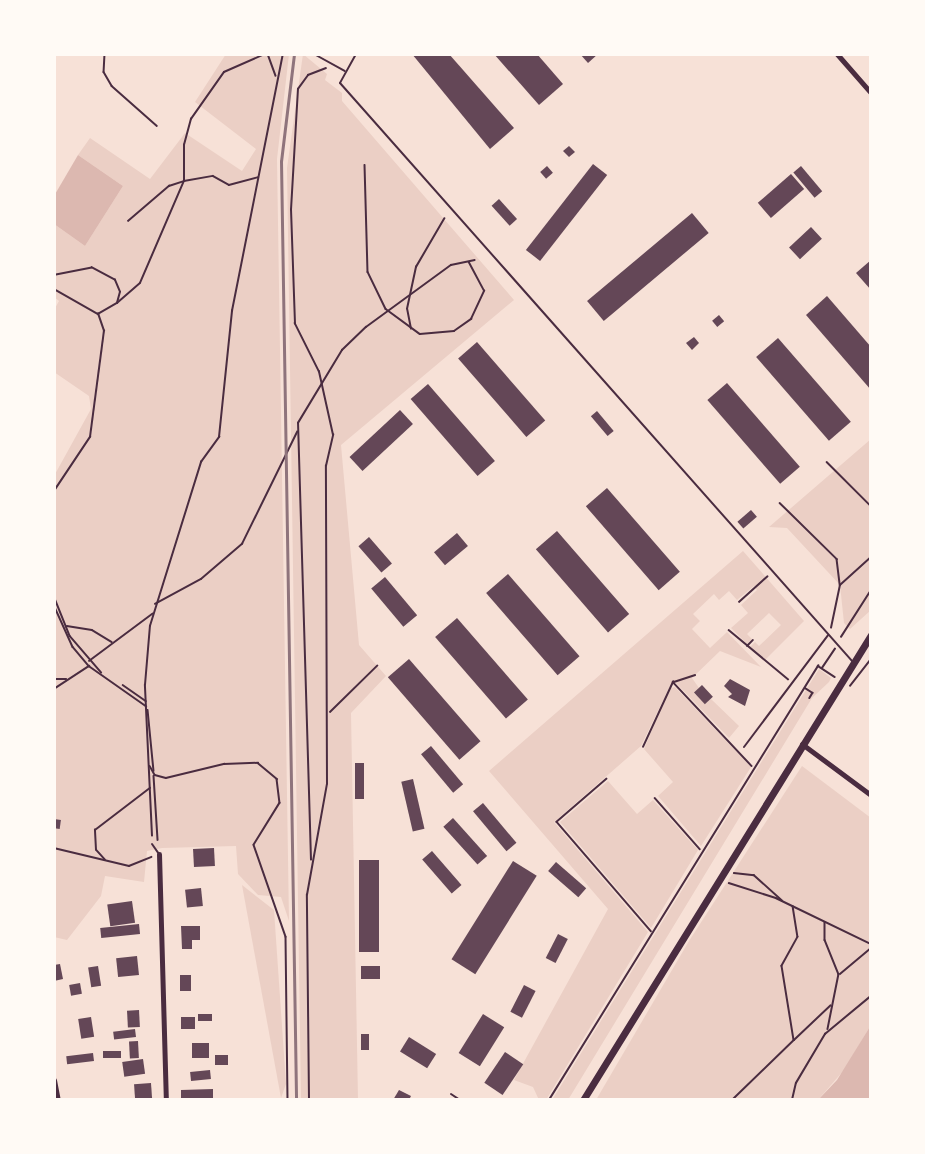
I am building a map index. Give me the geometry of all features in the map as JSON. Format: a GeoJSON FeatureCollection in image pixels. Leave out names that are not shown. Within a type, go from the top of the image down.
{"type":"FeatureCollection","features":[{"type":"Feature","properties":{"kind":"main road"},"geometry":{"type":"LineString","coordinates":[[583,1100],[871,635]]}},
{"type":"Feature","properties":{"kind":"street"},"geometry":{"type":"LineString","coordinates":[[837,54],[871,93]]}},
{"type":"Feature","properties":{"kind":"street"},"geometry":{"type":"LineString","coordinates":[[802,744],[871,795]]}},
{"type":"Feature","properties":{"kind":"street"},"geometry":{"type":"LineString","coordinates":[[159,854],[166,1100]]}},
{"type":"Feature","properties":{"kind":"street"},"geometry":{"type":"LineString","coordinates":[[54,1080],[58,1100]]}},
{"type":"Feature","properties":{"kind":"lane"},"geometry":{"type":"LineString","coordinates":[[314,54],[346,72]]}},
{"type":"Feature","properties":{"kind":"lane"},"geometry":{"type":"LineString","coordinates":[[356,54],[340,83],[853,662]]}},
{"type":"Feature","properties":{"kind":"lane"},"geometry":{"type":"LineString","coordinates":[[744,747],[828,636]]}},
{"type":"Feature","properties":{"kind":"lane"},"geometry":{"type":"LineString","coordinates":[[152,844],[159,854]]}},
{"type":"Feature","properties":{"kind":"lane"},"geometry":{"type":"LineString","coordinates":[[451,1094],[460,1100]]}},
{"type":"Feature","properties":{"kind":"path"},"geometry":{"type":"LineString","coordinates":[[105,54],[104,72],[112,86],[157,126]]}},
{"type":"Feature","properties":{"kind":"path"},"geometry":{"type":"LineString","coordinates":[[98,314],[117,303],[140,283],[184,181],[184,145],[191,119],[229,66],[267,54],[277,76]]}},
{"type":"Feature","properties":{"kind":"path"},"geometry":{"type":"LineString","coordinates":[[152,844],[146,702],[152,614],[201,462],[219,437],[232,311],[283,54]]}},
{"type":"Feature","properties":{"kind":"path"},"geometry":{"type":"LineString","coordinates":[[311,864],[327,784],[329,712],[326,466],[333,435],[323,386],[295,324],[291,210],[298,89],[308,75],[330,67]]}},
{"type":"Feature","properties":{"kind":"path"},"geometry":{"type":"LineString","coordinates":[[365,165],[368,272],[386,309],[411,329],[437,336],[471,318],[484,291],[468,261]]}},
{"type":"Feature","properties":{"kind":"path"},"geometry":{"type":"LineString","coordinates":[[128,222],[169,186],[213,176],[229,185],[258,177]]}},
{"type":"Feature","properties":{"kind":"path"},"geometry":{"type":"LineString","coordinates":[[411,329],[410,292],[422,251],[444,219]]}},
{"type":"Feature","properties":{"kind":"path"},"geometry":{"type":"LineString","coordinates":[[154,604],[201,579],[238,548],[288,451],[298,429],[303,410],[323,386],[342,350],[386,309],[410,292],[451,265],[474,260]]}},
{"type":"Feature","properties":{"kind":"path"},"geometry":{"type":"LineString","coordinates":[[57,275],[92,268],[106,273],[120,292],[117,303]]}},
{"type":"Feature","properties":{"kind":"path"},"geometry":{"type":"LineString","coordinates":[[54,289],[98,314],[104,331],[90,436],[54,491]]}},
{"type":"Feature","properties":{"kind":"path"},"geometry":{"type":"LineString","coordinates":[[298,429],[311,864],[309,1100]]}},
{"type":"Feature","properties":{"kind":"path"},"geometry":{"type":"LineString","coordinates":[[827,462],[871,506]]}},
{"type":"Feature","properties":{"kind":"path"},"geometry":{"type":"LineString","coordinates":[[780,504],[837,559],[840,585],[828,636]]}},
{"type":"Feature","properties":{"kind":"path"},"geometry":{"type":"LineString","coordinates":[[840,585],[871,556]]}},
{"type":"Feature","properties":{"kind":"path"},"geometry":{"type":"LineString","coordinates":[[739,602],[772,572]]}},
{"type":"Feature","properties":{"kind":"path"},"geometry":{"type":"LineString","coordinates":[[549,1100],[753,766],[805,687],[837,646],[871,590]]}},
{"type":"Feature","properties":{"kind":"path"},"geometry":{"type":"LineString","coordinates":[[54,596],[66,626],[88,661],[146,702]]}},
{"type":"Feature","properties":{"kind":"path"},"geometry":{"type":"LineString","coordinates":[[54,605],[73,647],[89,666],[138,696],[150,715],[159,854],[129,866],[54,848]]}},
{"type":"Feature","properties":{"kind":"path"},"geometry":{"type":"LineString","coordinates":[[88,661],[152,614]]}},
{"type":"Feature","properties":{"kind":"path"},"geometry":{"type":"LineString","coordinates":[[66,626],[92,630],[113,643]]}},
{"type":"Feature","properties":{"kind":"path"},"geometry":{"type":"LineString","coordinates":[[729,630],[746,648],[780,676]]}},
{"type":"Feature","properties":{"kind":"path"},"geometry":{"type":"LineString","coordinates":[[746,648],[753,640]]}},
{"type":"Feature","properties":{"kind":"path"},"geometry":{"type":"LineString","coordinates":[[850,687],[871,659]]}},
{"type":"Feature","properties":{"kind":"path"},"geometry":{"type":"LineString","coordinates":[[54,689],[67,679],[93,666]]}},
{"type":"Feature","properties":{"kind":"path"},"geometry":{"type":"LineString","coordinates":[[329,712],[377,666]]}},
{"type":"Feature","properties":{"kind":"path"},"geometry":{"type":"LineString","coordinates":[[822,668],[836,678]]}},
{"type":"Feature","properties":{"kind":"path"},"geometry":{"type":"LineString","coordinates":[[643,747],[673,682],[695,675]]}},
{"type":"Feature","properties":{"kind":"path"},"geometry":{"type":"LineString","coordinates":[[54,679],[67,679]]}},
{"type":"Feature","properties":{"kind":"path"},"geometry":{"type":"LineString","coordinates":[[673,682],[753,766]]}},
{"type":"Feature","properties":{"kind":"path"},"geometry":{"type":"LineString","coordinates":[[805,687],[813,693],[810,698]]}},
{"type":"Feature","properties":{"kind":"path"},"geometry":{"type":"LineString","coordinates":[[150,765],[155,775],[166,778],[224,764],[258,763],[270,768],[277,779],[280,803],[254,845],[286,937],[288,1100]]}},
{"type":"Feature","properties":{"kind":"path"},"geometry":{"type":"LineString","coordinates":[[607,779],[557,822],[651,931]]}},
{"type":"Feature","properties":{"kind":"path"},"geometry":{"type":"LineString","coordinates":[[106,861],[96,850],[95,830],[150,788]]}},
{"type":"Feature","properties":{"kind":"path"},"geometry":{"type":"LineString","coordinates":[[655,798],[701,849]]}},
{"type":"Feature","properties":{"kind":"path"},"geometry":{"type":"LineString","coordinates":[[720,877],[754,875],[782,901]]}},
{"type":"Feature","properties":{"kind":"path"},"geometry":{"type":"LineString","coordinates":[[720,877],[782,901],[871,944]]}},
{"type":"Feature","properties":{"kind":"path"},"geometry":{"type":"LineString","coordinates":[[793,906],[798,937],[783,966],[795,1040]]}},
{"type":"Feature","properties":{"kind":"path"},"geometry":{"type":"LineString","coordinates":[[825,922],[825,940],[839,974]]}},
{"type":"Feature","properties":{"kind":"path"},"geometry":{"type":"LineString","coordinates":[[828,1030],[830,1006],[839,974],[871,948]]}},
{"type":"Feature","properties":{"kind":"path"},"geometry":{"type":"LineString","coordinates":[[792,1100],[795,1083],[828,1030],[871,996]]}},
{"type":"Feature","properties":{"kind":"path"},"geometry":{"type":"LineString","coordinates":[[732,1100],[830,1006]]}},
{"type":"Feature","properties":{"kind":"shaded area"},"geometry":{"type":"Polygon","coordinates":[[[226,54],[289,54],[277,159],[289,921],[281,897],[258,895],[238,874],[236,846],[162,848],[147,851],[144,882],[105,876],[101,896],[67,940],[54,937],[54,476],[91,409],[89,396],[54,372],[54,310],[59,301],[54,297],[54,224],[85,246],[123,186],[78,155],[90,138],[150,179],[185,133],[242,171],[256,149],[195,102],[226,54]]]}},
{"type":"Feature","properties":{"kind":"shaded area"},"geometry":{"type":"Polygon","coordinates":[[[303,54],[327,74],[325,80],[342,93],[342,101],[514,300],[341,445],[359,645],[386,676],[351,713],[358,1100],[301,1100],[287,168],[303,54]]]}},
{"type":"Feature","properties":{"kind":"shaded area"},"geometry":{"type":"Polygon","coordinates":[[[78,155],[123,186],[85,246],[54,224],[54,196],[78,155]]]}},
{"type":"Feature","properties":{"kind":"shaded area"},"geometry":{"type":"Polygon","coordinates":[[[871,439],[871,610],[850,629],[844,623],[840,585],[787,528],[769,527],[871,439]]]}},
{"type":"Feature","properties":{"kind":"shaded area"},"geometry":{"type":"Polygon","coordinates":[[[743,551],[804,621],[764,661],[750,647],[755,642],[759,646],[781,625],[769,613],[747,634],[752,639],[747,644],[731,628],[748,613],[741,605],[757,590],[754,586],[737,600],[729,591],[719,600],[714,594],[693,614],[700,621],[692,629],[710,648],[727,632],[761,667],[720,651],[692,678],[699,688],[694,693],[705,704],[711,699],[739,726],[729,738],[673,680],[641,746],[554,822],[648,932],[546,1100],[539,1100],[533,1087],[514,1080],[608,909],[489,771],[743,551]]]}},
{"type":"Feature","properties":{"kind":"shaded area"},"geometry":{"type":"Polygon","coordinates":[[[819,669],[831,678],[829,682],[812,698],[568,1100],[552,1100],[819,669]]]}},
{"type":"Feature","properties":{"kind":"shaded area"},"geometry":{"type":"Polygon","coordinates":[[[675,687],[751,767],[701,846],[658,796],[673,782],[644,749],[669,689],[675,687]]]}},
{"type":"Feature","properties":{"kind":"shaded area"},"geometry":{"type":"Polygon","coordinates":[[[802,766],[871,818],[871,1025],[844,1070],[818,1100],[596,1100],[689,941],[802,766]]]}},
{"type":"Feature","properties":{"kind":"shaded area"},"geometry":{"type":"Polygon","coordinates":[[[608,781],[637,814],[653,800],[698,850],[651,928],[560,822],[608,781]]]}},
{"type":"Feature","properties":{"kind":"shaded area"},"geometry":{"type":"Polygon","coordinates":[[[242,885],[274,910],[286,1084],[281,1098],[242,885]]]}},
{"type":"Feature","properties":{"kind":"shaded area"},"geometry":{"type":"Polygon","coordinates":[[[871,1025],[871,1100],[818,1100],[837,1080],[871,1025]]]}},
{"type":"Feature","properties":{"kind":"building"},"geometry":{"type":"Polygon","coordinates":[[[412,54],[449,54],[514,128],[490,149],[412,54]]]}},
{"type":"Feature","properties":{"kind":"building"},"geometry":{"type":"Polygon","coordinates":[[[494,54],[537,54],[563,84],[539,105],[494,54]]]}},
{"type":"Feature","properties":{"kind":"building"},"geometry":{"type":"Polygon","coordinates":[[[580,54],[598,54],[588,63],[580,54]]]}},
{"type":"Feature","properties":{"kind":"building"},"geometry":{"type":"Polygon","coordinates":[[[569,146],[575,152],[569,157],[563,151],[569,146]]]}},
{"type":"Feature","properties":{"kind":"building"},"geometry":{"type":"Polygon","coordinates":[[[593,164],[607,175],[540,261],[526,250],[593,164]]]}},
{"type":"Feature","properties":{"kind":"building"},"geometry":{"type":"Polygon","coordinates":[[[547,166],[553,173],[546,179],[540,172],[547,166]]]}},
{"type":"Feature","properties":{"kind":"building"},"geometry":{"type":"Polygon","coordinates":[[[801,166],[822,191],[815,198],[793,172],[801,166]]]}},
{"type":"Feature","properties":{"kind":"building"},"geometry":{"type":"Polygon","coordinates":[[[791,174],[804,189],[771,218],[758,203],[791,174]]]}},
{"type":"Feature","properties":{"kind":"building"},"geometry":{"type":"Polygon","coordinates":[[[499,199],[517,219],[510,226],[492,206],[499,199]]]}},
{"type":"Feature","properties":{"kind":"building"},"geometry":{"type":"Polygon","coordinates":[[[692,213],[709,233],[604,321],[587,301],[692,213]]]}},
{"type":"Feature","properties":{"kind":"building"},"geometry":{"type":"Polygon","coordinates":[[[811,227],[822,239],[800,259],[789,247],[811,227]]]}},
{"type":"Feature","properties":{"kind":"building"},"geometry":{"type":"Polygon","coordinates":[[[871,260],[871,290],[856,273],[871,260]]]}},
{"type":"Feature","properties":{"kind":"building"},"geometry":{"type":"Polygon","coordinates":[[[827,296],[871,347],[871,390],[806,315],[827,296]]]}},
{"type":"Feature","properties":{"kind":"building"},"geometry":{"type":"Polygon","coordinates":[[[719,315],[724,321],[717,327],[712,321],[719,315]]]}},
{"type":"Feature","properties":{"kind":"building"},"geometry":{"type":"Polygon","coordinates":[[[694,337],[699,343],[692,350],[686,343],[694,337]]]}},
{"type":"Feature","properties":{"kind":"building"},"geometry":{"type":"Polygon","coordinates":[[[778,338],[851,422],[829,441],[756,357],[778,338]]]}},
{"type":"Feature","properties":{"kind":"building"},"geometry":{"type":"Polygon","coordinates":[[[477,342],[545,420],[526,437],[458,358],[477,342]]]}},
{"type":"Feature","properties":{"kind":"building"},"geometry":{"type":"Polygon","coordinates":[[[727,383],[800,467],[780,484],[707,400],[727,383]]]}},
{"type":"Feature","properties":{"kind":"building"},"geometry":{"type":"Polygon","coordinates":[[[428,384],[495,461],[478,476],[411,399],[428,384]]]}},
{"type":"Feature","properties":{"kind":"building"},"geometry":{"type":"Polygon","coordinates":[[[400,410],[413,424],[362,471],[350,457],[400,410]]]}},
{"type":"Feature","properties":{"kind":"building"},"geometry":{"type":"Polygon","coordinates":[[[597,411],[614,431],[608,436],[591,416],[597,411]]]}},
{"type":"Feature","properties":{"kind":"building"},"geometry":{"type":"Polygon","coordinates":[[[607,488],[680,572],[659,590],[586,506],[607,488]]]}},
{"type":"Feature","properties":{"kind":"building"},"geometry":{"type":"Polygon","coordinates":[[[751,510],[757,517],[743,529],[737,522],[751,510]]]}},
{"type":"Feature","properties":{"kind":"building"},"geometry":{"type":"Polygon","coordinates":[[[557,531],[629,614],[608,632],[536,549],[557,531]]]}},
{"type":"Feature","properties":{"kind":"building"},"geometry":{"type":"Polygon","coordinates":[[[457,533],[468,546],[445,565],[434,552],[457,533]]]}},
{"type":"Feature","properties":{"kind":"building"},"geometry":{"type":"Polygon","coordinates":[[[369,537],[392,563],[381,573],[358,546],[369,537]]]}},
{"type":"Feature","properties":{"kind":"building"},"geometry":{"type":"Polygon","coordinates":[[[508,574],[580,656],[558,675],[486,593],[508,574]]]}},
{"type":"Feature","properties":{"kind":"building"},"geometry":{"type":"Polygon","coordinates":[[[385,577],[417,615],[403,627],[371,589],[385,577]]]}},
{"type":"Feature","properties":{"kind":"building"},"geometry":{"type":"Polygon","coordinates":[[[457,618],[528,700],[506,719],[435,637],[457,618]]]}},
{"type":"Feature","properties":{"kind":"building"},"geometry":{"type":"Polygon","coordinates":[[[409,659],[481,741],[459,760],[388,677],[409,659]]]}},
{"type":"Feature","properties":{"kind":"building"},"geometry":{"type":"Polygon","coordinates":[[[730,679],[750,690],[745,706],[728,697],[732,694],[724,686],[730,679]]]}},
{"type":"Feature","properties":{"kind":"building"},"geometry":{"type":"Polygon","coordinates":[[[702,685],[713,697],[705,704],[694,693],[702,685]]]}},
{"type":"Feature","properties":{"kind":"building"},"geometry":{"type":"Polygon","coordinates":[[[431,746],[463,784],[453,793],[421,754],[431,746]]]}},
{"type":"Feature","properties":{"kind":"building"},"geometry":{"type":"Polygon","coordinates":[[[355,763],[364,763],[364,799],[355,799],[355,763]]]}},
{"type":"Feature","properties":{"kind":"building"},"geometry":{"type":"Polygon","coordinates":[[[413,779],[424,829],[413,831],[401,782],[413,779]]]}},
{"type":"Feature","properties":{"kind":"building"},"geometry":{"type":"Polygon","coordinates":[[[483,803],[516,843],[506,851],[473,811],[483,803]]]}},
{"type":"Feature","properties":{"kind":"building"},"geometry":{"type":"Polygon","coordinates":[[[453,818],[487,856],[477,865],[443,827],[453,818]]]}},
{"type":"Feature","properties":{"kind":"building"},"geometry":{"type":"Polygon","coordinates":[[[54,819],[61,820],[60,829],[54,828],[54,819]]]}},
{"type":"Feature","properties":{"kind":"building"},"geometry":{"type":"Polygon","coordinates":[[[214,848],[215,866],[194,867],[193,849],[214,848]]]}},
{"type":"Feature","properties":{"kind":"building"},"geometry":{"type":"Polygon","coordinates":[[[432,851],[462,885],[452,893],[422,860],[432,851]]]}},
{"type":"Feature","properties":{"kind":"building"},"geometry":{"type":"Polygon","coordinates":[[[359,860],[379,860],[379,952],[359,952],[359,860]]]}},
{"type":"Feature","properties":{"kind":"building"},"geometry":{"type":"Polygon","coordinates":[[[513,861],[537,876],[475,974],[452,959],[513,861]]]}},
{"type":"Feature","properties":{"kind":"building"},"geometry":{"type":"Polygon","coordinates":[[[556,862],[586,888],[578,897],[548,871],[556,862]]]}},
{"type":"Feature","properties":{"kind":"building"},"geometry":{"type":"Polygon","coordinates":[[[201,888],[203,906],[187,908],[185,890],[201,888]]]}},
{"type":"Feature","properties":{"kind":"building"},"geometry":{"type":"Polygon","coordinates":[[[132,901],[135,923],[110,926],[107,904],[132,901]]]}},
{"type":"Feature","properties":{"kind":"building"},"geometry":{"type":"Polygon","coordinates":[[[139,924],[140,934],[101,938],[100,928],[139,924]]]}},
{"type":"Feature","properties":{"kind":"building"},"geometry":{"type":"Polygon","coordinates":[[[181,926],[200,926],[200,940],[192,940],[192,949],[182,949],[181,926]]]}},
{"type":"Feature","properties":{"kind":"building"},"geometry":{"type":"Polygon","coordinates":[[[558,934],[568,939],[556,963],[546,958],[558,934]]]}},
{"type":"Feature","properties":{"kind":"building"},"geometry":{"type":"Polygon","coordinates":[[[137,956],[139,975],[118,977],[116,958],[137,956]]]}},
{"type":"Feature","properties":{"kind":"building"},"geometry":{"type":"Polygon","coordinates":[[[60,964],[63,979],[54,981],[54,965],[60,964]]]}},
{"type":"Feature","properties":{"kind":"building"},"geometry":{"type":"Polygon","coordinates":[[[98,966],[101,986],[91,987],[88,968],[98,966]]]}},
{"type":"Feature","properties":{"kind":"building"},"geometry":{"type":"Polygon","coordinates":[[[361,966],[380,966],[380,979],[361,979],[361,966]]]}},
{"type":"Feature","properties":{"kind":"building"},"geometry":{"type":"Polygon","coordinates":[[[180,975],[191,975],[191,991],[180,991],[180,975]]]}},
{"type":"Feature","properties":{"kind":"building"},"geometry":{"type":"Polygon","coordinates":[[[80,983],[82,994],[71,996],[69,985],[80,983]]]}},
{"type":"Feature","properties":{"kind":"building"},"geometry":{"type":"Polygon","coordinates":[[[524,985],[536,991],[522,1018],[510,1012],[524,985]]]}},
{"type":"Feature","properties":{"kind":"building"},"geometry":{"type":"Polygon","coordinates":[[[139,1010],[140,1027],[128,1028],[127,1011],[139,1010]]]}},
{"type":"Feature","properties":{"kind":"building"},"geometry":{"type":"Polygon","coordinates":[[[198,1014],[212,1014],[212,1021],[198,1021],[198,1014]]]}},
{"type":"Feature","properties":{"kind":"building"},"geometry":{"type":"Polygon","coordinates":[[[483,1014],[504,1027],[480,1066],[459,1053],[483,1014]]]}},
{"type":"Feature","properties":{"kind":"building"},"geometry":{"type":"Polygon","coordinates":[[[91,1017],[94,1037],[81,1039],[78,1019],[91,1017]]]}},
{"type":"Feature","properties":{"kind":"building"},"geometry":{"type":"Polygon","coordinates":[[[181,1017],[195,1017],[195,1029],[181,1029],[181,1017]]]}},
{"type":"Feature","properties":{"kind":"building"},"geometry":{"type":"Polygon","coordinates":[[[135,1029],[136,1037],[114,1040],[113,1032],[135,1029]]]}},
{"type":"Feature","properties":{"kind":"building"},"geometry":{"type":"Polygon","coordinates":[[[361,1034],[369,1034],[369,1050],[361,1050],[361,1034]]]}},
{"type":"Feature","properties":{"kind":"building"},"geometry":{"type":"Polygon","coordinates":[[[409,1037],[436,1054],[427,1068],[400,1051],[409,1037]]]}},
{"type":"Feature","properties":{"kind":"building"},"geometry":{"type":"Polygon","coordinates":[[[129,1041],[138,1041],[139,1058],[130,1058],[129,1041]]]}},
{"type":"Feature","properties":{"kind":"building"},"geometry":{"type":"Polygon","coordinates":[[[192,1043],[209,1043],[209,1058],[192,1058],[192,1043]]]}},
{"type":"Feature","properties":{"kind":"building"},"geometry":{"type":"Polygon","coordinates":[[[103,1051],[121,1051],[121,1058],[103,1058],[103,1051]]]}},
{"type":"Feature","properties":{"kind":"building"},"geometry":{"type":"Polygon","coordinates":[[[505,1052],[523,1064],[503,1095],[484,1083],[505,1052]]]}},
{"type":"Feature","properties":{"kind":"building"},"geometry":{"type":"Polygon","coordinates":[[[93,1053],[94,1061],[67,1064],[66,1056],[93,1053]]]}},
{"type":"Feature","properties":{"kind":"building"},"geometry":{"type":"Polygon","coordinates":[[[215,1055],[228,1055],[228,1065],[215,1065],[215,1055]]]}},
{"type":"Feature","properties":{"kind":"building"},"geometry":{"type":"Polygon","coordinates":[[[143,1059],[145,1074],[124,1077],[122,1062],[143,1059]]]}},
{"type":"Feature","properties":{"kind":"building"},"geometry":{"type":"Polygon","coordinates":[[[210,1070],[211,1079],[191,1081],[190,1072],[210,1070]]]}},
{"type":"Feature","properties":{"kind":"building"},"geometry":{"type":"Polygon","coordinates":[[[151,1083],[152,1099],[135,1100],[134,1084],[151,1083]]]}},
{"type":"Feature","properties":{"kind":"building"},"geometry":{"type":"Polygon","coordinates":[[[213,1089],[213,1100],[181,1099],[181,1090],[213,1089]]]}},
{"type":"Feature","properties":{"kind":"building"},"geometry":{"type":"Polygon","coordinates":[[[399,1090],[411,1096],[409,1100],[393,1100],[399,1090]]]}},
{"type":"Feature","properties":{"kind":"railway"},"geometry":{"type":"LineString","coordinates":[[294,54],[281,161],[296,1100]]}}]}
